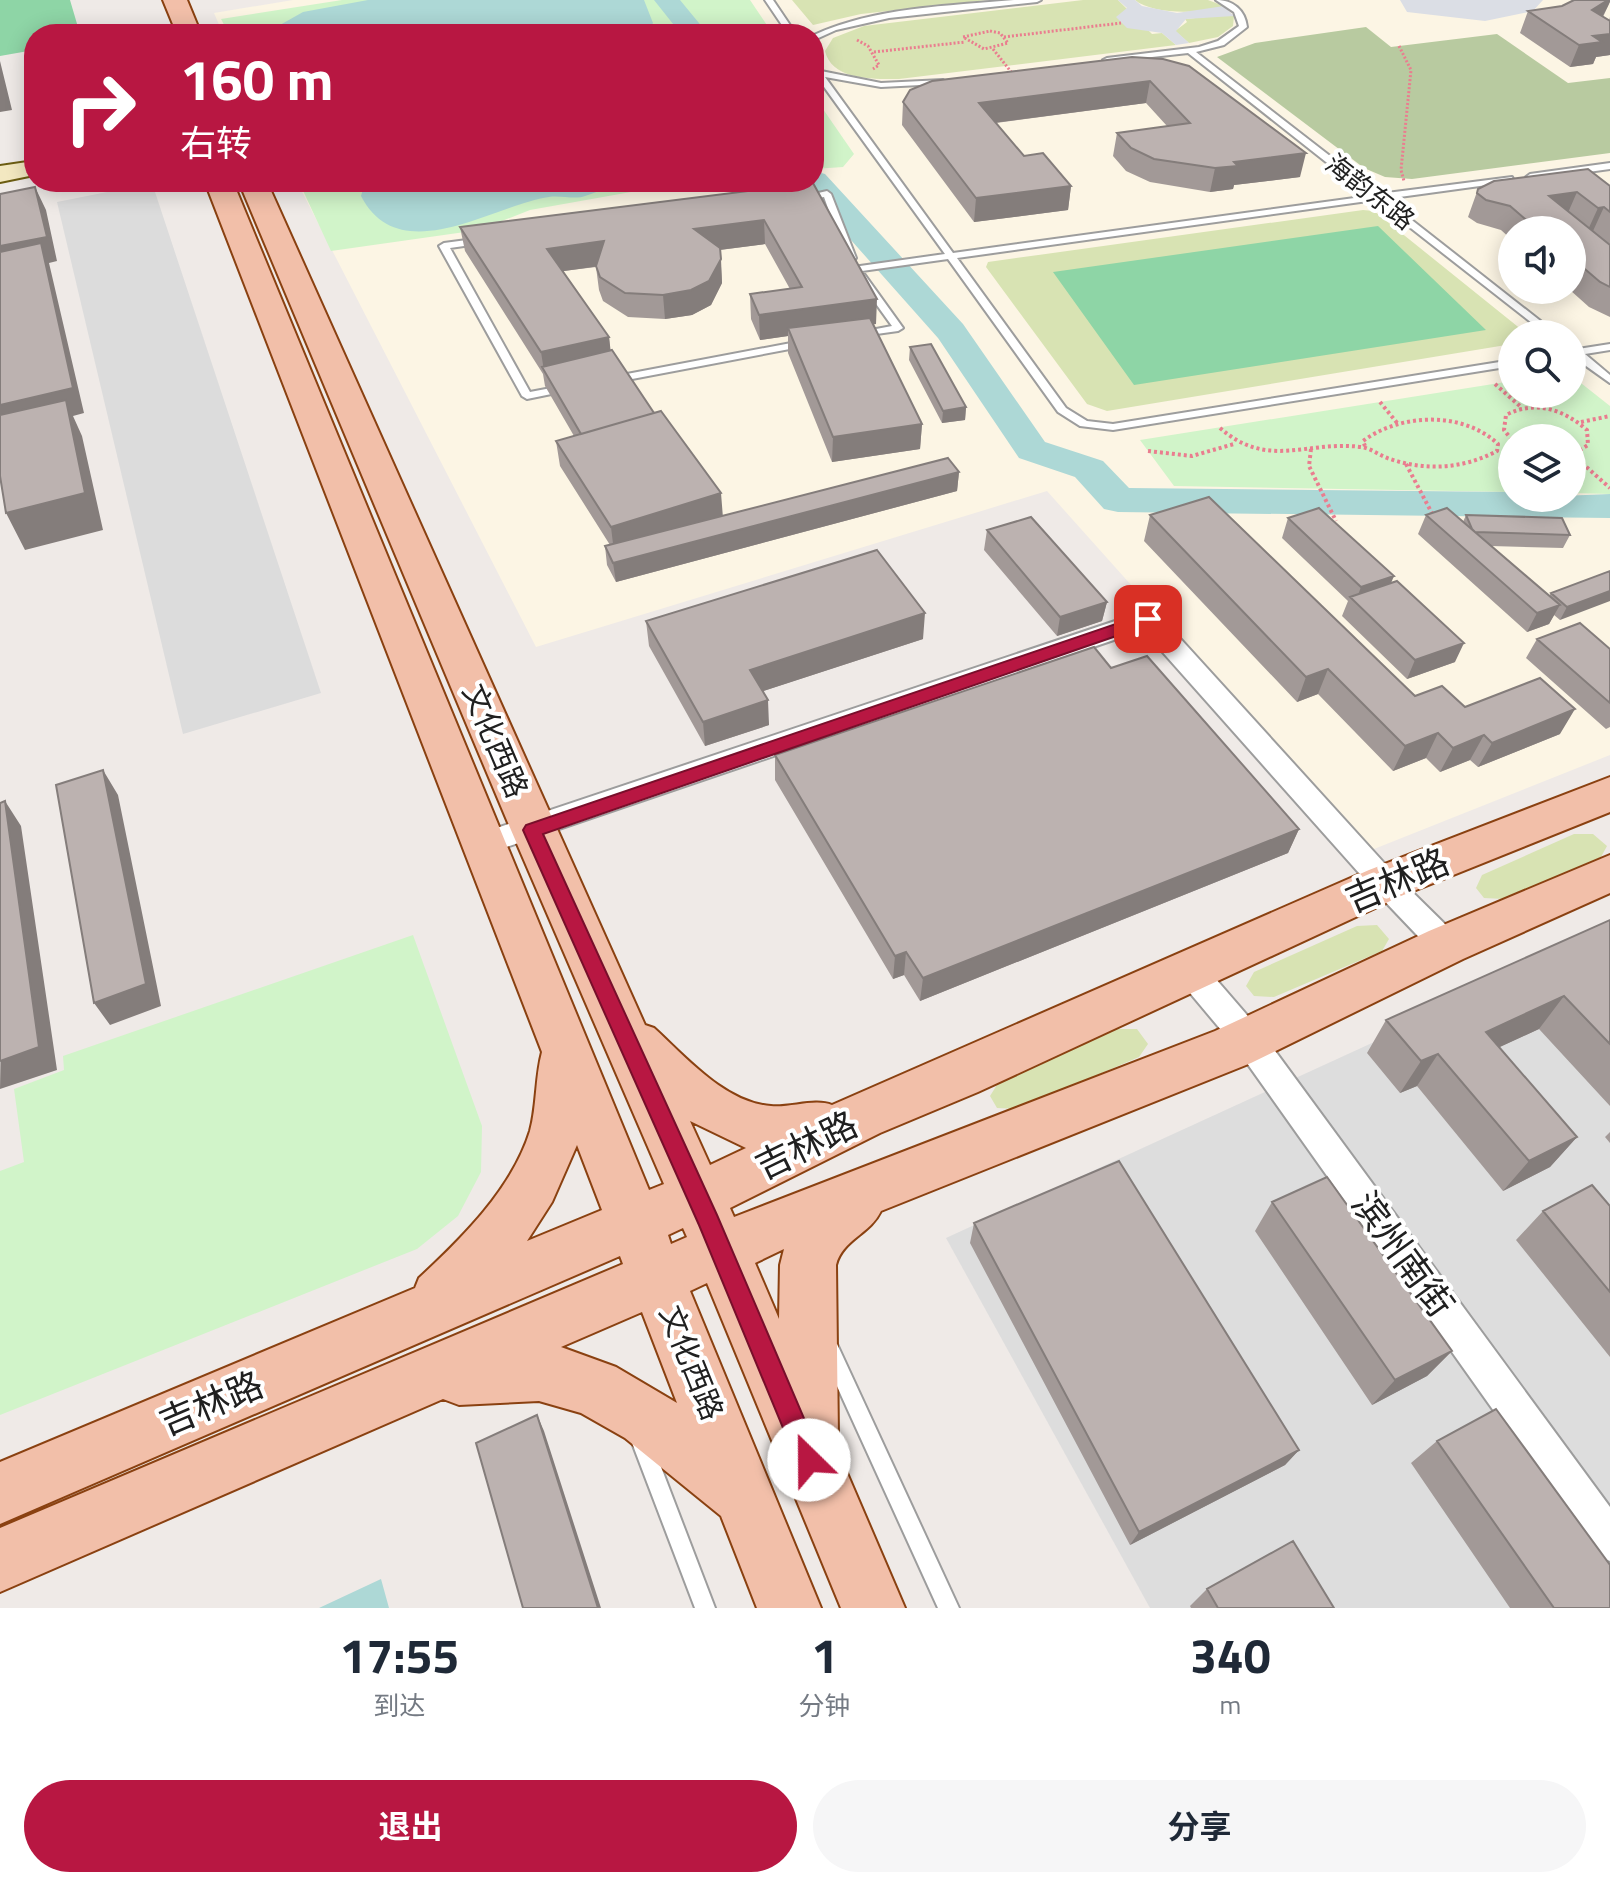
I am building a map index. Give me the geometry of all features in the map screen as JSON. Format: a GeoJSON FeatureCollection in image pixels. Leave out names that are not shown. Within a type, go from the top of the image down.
{"type":"FeatureCollection","features":[{"type":"Feature","properties":{"kind":"main road"},"geometry":{"type":"LineString","coordinates":[[175,0],[185,24]]}},
{"type":"Feature","properties":{"kind":"main road"},"geometry":{"type":"LineString","coordinates":[[0,174],[24,170]]}},
{"type":"Feature","properties":{"kind":"main road","name":"文化西路"},"geometry":{"type":"LineString","coordinates":[[230,192],[483,844],[789,1608]]}},
{"type":"Feature","properties":{"kind":"main road","name":"文化西路"},"geometry":{"type":"LineString","coordinates":[[231,192],[533,830],[721,1250],[873,1608]]}},
{"type":"Feature","properties":{"kind":"main road","name":"吉林路"},"geometry":{"type":"LineString","coordinates":[[0,1493],[751,1173],[862,1116],[1385,883],[1610,794]]}},
{"type":"Feature","properties":{"kind":"main road","name":"吉林路"},"geometry":{"type":"LineString","coordinates":[[0,1560],[721,1250],[1248,1039],[1446,945],[1610,873]]}},
{"type":"Feature","properties":{"kind":"main road"},"geometry":{"type":"LineString","coordinates":[[624,1034],[691,1092],[739,1125],[792,1134],[862,1116]]}},
{"type":"Feature","properties":{"kind":"main road"},"geometry":{"type":"LineString","coordinates":[[425,1312],[465,1275],[527,1193],[554,1138],[566,1052]]}},
{"type":"Feature","properties":{"kind":"main road"},"geometry":{"type":"LineString","coordinates":[[809,1460],[808,1265],[816,1236],[888,1183]]}},
{"type":"Feature","properties":{"kind":"main road"},"geometry":{"type":"LineString","coordinates":[[428,1378],[537,1371],[593,1386],[680,1441],[746,1500]]}},
{"type":"Feature","properties":{"kind":"street"},"geometry":{"type":"LineString","coordinates":[[483,844],[533,830],[1148,619],[1385,883],[1446,945]]}},
{"type":"Feature","properties":{"kind":"street","name":"滨州南街"},"geometry":{"type":"LineString","coordinates":[[1191,972],[1248,1039],[1610,1541]]}},
{"type":"Feature","properties":{"kind":"lane"},"geometry":{"type":"LineString","coordinates":[[769,0],[785,24]]}},
{"type":"Feature","properties":{"kind":"lane"},"geometry":{"type":"LineString","coordinates":[[824,31],[867,20],[1037,0]]}},
{"type":"Feature","properties":{"kind":"lane"},"geometry":{"type":"LineString","coordinates":[[1102,61],[1221,43],[1243,27],[1243,17],[1220,0]]}},
{"type":"Feature","properties":{"kind":"lane","name":"海韵东路"},"geometry":{"type":"LineString","coordinates":[[1189,50],[1534,320]]}},
{"type":"Feature","properties":{"kind":"lane"},"geometry":{"type":"LineString","coordinates":[[824,73],[842,80],[915,85],[1012,73]]}},
{"type":"Feature","properties":{"kind":"lane"},"geometry":{"type":"LineString","coordinates":[[824,81],[955,256],[1062,410],[1084,424],[1113,427],[1498,365]]}},
{"type":"Feature","properties":{"kind":"lane"},"geometry":{"type":"LineString","coordinates":[[856,269],[1610,166]]}},
{"type":"Feature","properties":{"kind":"lane"},"geometry":{"type":"LineString","coordinates":[[781,200],[827,194],[856,269],[898,328],[840,338]]}},
{"type":"Feature","properties":{"kind":"lane"},"geometry":{"type":"LineString","coordinates":[[490,240],[444,246],[527,396],[572,387]]}},
{"type":"Feature","properties":{"kind":"lane"},"geometry":{"type":"LineString","coordinates":[[603,382],[826,340]]}},
{"type":"Feature","properties":{"kind":"lane"},"geometry":{"type":"LineString","coordinates":[[1586,350],[1610,347]]}},
{"type":"Feature","properties":{"kind":"lane"},"geometry":{"type":"LineString","coordinates":[[1586,362],[1610,380]]}},
{"type":"Feature","properties":{"kind":"lane"},"geometry":{"type":"LineString","coordinates":[[807,1300],[949,1608]]}},
{"type":"Feature","properties":{"kind":"lane"},"geometry":{"type":"LineString","coordinates":[[628,1406],[705,1608]]}},
{"type":"Feature","properties":{"kind":"path"},"geometry":{"type":"LineString","coordinates":[[1004,37],[1008,43],[992,48],[971,47],[963,37],[969,33],[990,31],[1004,37],[1121,23]]}},
{"type":"Feature","properties":{"kind":"path"},"geometry":{"type":"LineString","coordinates":[[850,39],[864,42],[874,52],[879,65],[870,71]]}},
{"type":"Feature","properties":{"kind":"path"},"geometry":{"type":"LineString","coordinates":[[874,52],[966,42]]}},
{"type":"Feature","properties":{"kind":"path"},"geometry":{"type":"LineString","coordinates":[[1399,46],[1411,70],[1401,170],[1408,193]]}},
{"type":"Feature","properties":{"kind":"path"},"geometry":{"type":"LineString","coordinates":[[992,48],[1012,73]]}},
{"type":"Feature","properties":{"kind":"path"},"geometry":{"type":"LineString","coordinates":[[1495,384],[1498,387]]}},
{"type":"Feature","properties":{"kind":"path"},"geometry":{"type":"LineString","coordinates":[[1380,402],[1398,424]]}},
{"type":"Feature","properties":{"kind":"path"},"geometry":{"type":"LineString","coordinates":[[1504,424],[1506,415],[1522,408],[1555,410],[1580,422],[1610,416]]}},
{"type":"Feature","properties":{"kind":"path"},"geometry":{"type":"LineString","coordinates":[[1441,421],[1468,424],[1491,435],[1498,444],[1497,451],[1470,463],[1436,467],[1379,456],[1365,446],[1363,441],[1369,435],[1398,424],[1441,421]]}},
{"type":"Feature","properties":{"kind":"path"},"geometry":{"type":"LineString","coordinates":[[1220,428],[1234,444],[1266,452],[1365,446]]}},
{"type":"Feature","properties":{"kind":"path"},"geometry":{"type":"LineString","coordinates":[[1148,451],[1172,458],[1191,457],[1214,454],[1234,444]]}},
{"type":"Feature","properties":{"kind":"path"},"geometry":{"type":"LineString","coordinates":[[1311,449],[1309,466],[1336,521]]}},
{"type":"Feature","properties":{"kind":"path"},"geometry":{"type":"LineString","coordinates":[[1405,463],[1438,523]]}},
{"type":"Feature","properties":{"kind":"path"},"geometry":{"type":"LineString","coordinates":[[1586,467],[1610,488]]}},
{"type":"Feature","properties":{"kind":"shaded area"},"geometry":{"type":"Polygon","coordinates":[[[293,0],[1610,0],[1610,755],[1369,851],[1047,491],[536,647],[302,192],[824,192],[824,24],[219,24],[214,13],[293,0]]]}},
{"type":"Feature","properties":{"kind":"shaded area"},"geometry":{"type":"Polygon","coordinates":[[[1118,0],[1135,0],[1142,6],[1177,13],[1224,6],[1234,16],[1186,19],[1176,31],[1189,43],[1176,45],[1162,33],[1127,28],[1116,17],[1127,8],[1118,0]]]}},
{"type":"Feature","properties":{"kind":"shaded area"},"geometry":{"type":"Polygon","coordinates":[[[1400,0],[1543,0],[1533,11],[1485,21],[1407,12],[1400,0]]]}},
{"type":"Feature","properties":{"kind":"shaded area"},"geometry":{"type":"Polygon","coordinates":[[[107,192],[155,192],[321,693],[183,734],[57,202],[107,192]]]}},
{"type":"Feature","properties":{"kind":"shaded area"},"geometry":{"type":"Polygon","coordinates":[[[1610,934],[1610,1608],[1150,1608],[946,1238],[1610,934]]]}},
{"type":"Feature","properties":{"kind":"green space"},"geometry":{"type":"Polygon","coordinates":[[[0,0],[70,0],[77,24],[24,24],[24,52],[0,56],[0,0]]]}},
{"type":"Feature","properties":{"kind":"green space"},"geometry":{"type":"Polygon","coordinates":[[[342,0],[750,0],[766,24],[224,24],[221,19],[342,0]]]}},
{"type":"Feature","properties":{"kind":"green space"},"geometry":{"type":"Polygon","coordinates":[[[792,0],[987,0],[861,14],[812,24],[792,0]]]}},
{"type":"Feature","properties":{"kind":"green space"},"geometry":{"type":"Polygon","coordinates":[[[1083,0],[1118,0],[1152,34],[1162,33],[1176,45],[899,79],[867,78],[845,73],[829,61],[825,51],[833,38],[864,26],[1083,0]]]}},
{"type":"Feature","properties":{"kind":"green space"},"geometry":{"type":"Polygon","coordinates":[[[1135,0],[1208,0],[1224,6],[1178,12],[1153,8],[1135,0]]]}},
{"type":"Feature","properties":{"kind":"green space"},"geometry":{"type":"Polygon","coordinates":[[[1234,16],[1233,26],[1218,37],[1189,43],[1175,31],[1187,22],[1185,19],[1234,16]]]}},
{"type":"Feature","properties":{"kind":"green space"},"geometry":{"type":"Polygon","coordinates":[[[1366,27],[1391,47],[1497,34],[1568,83],[1610,78],[1610,153],[1412,179],[1385,177],[1364,168],[1217,57],[1255,43],[1366,27]]]}},
{"type":"Feature","properties":{"kind":"green space"},"geometry":{"type":"Polygon","coordinates":[[[824,110],[854,154],[843,167],[824,168],[824,110]]]}},
{"type":"Feature","properties":{"kind":"green space"},"geometry":{"type":"Polygon","coordinates":[[[304,192],[631,192],[530,210],[479,230],[331,251],[304,192]]]}},
{"type":"Feature","properties":{"kind":"green space"},"geometry":{"type":"Polygon","coordinates":[[[1363,210],[1374,211],[1510,320],[1498,320],[1498,346],[1107,411],[1087,404],[986,267],[988,262],[1363,210]]]}},
{"type":"Feature","properties":{"kind":"green space"},"geometry":{"type":"Polygon","coordinates":[[[1378,226],[1486,330],[1134,385],[1053,272],[1378,226]]]}},
{"type":"Feature","properties":{"kind":"green space"},"geometry":{"type":"Polygon","coordinates":[[[1498,383],[1498,408],[1586,408],[1586,387],[1610,406],[1610,494],[1586,493],[1586,424],[1498,424],[1498,492],[1174,486],[1140,440],[1498,383]]]}},
{"type":"Feature","properties":{"kind":"green space"},"geometry":{"type":"Polygon","coordinates":[[[1574,834],[1593,834],[1607,846],[1601,857],[1504,899],[1484,898],[1476,888],[1482,875],[1574,834]]]}},
{"type":"Feature","properties":{"kind":"green space"},"geometry":{"type":"Polygon","coordinates":[[[1377,925],[1389,939],[1382,951],[1274,997],[1254,996],[1246,986],[1254,972],[1357,926],[1377,925]]]}},
{"type":"Feature","properties":{"kind":"green space"},"geometry":{"type":"Polygon","coordinates":[[[413,935],[482,1126],[481,1172],[458,1216],[417,1249],[0,1415],[0,1171],[24,1162],[14,1089],[64,1070],[63,1056],[413,935]]]}},
{"type":"Feature","properties":{"kind":"green space"},"geometry":{"type":"Polygon","coordinates":[[[1116,1029],[1137,1029],[1148,1044],[1139,1057],[1018,1109],[997,1108],[990,1096],[1000,1080],[1116,1029]]]}},
{"type":"Feature","properties":{"kind":"water"},"geometry":{"type":"Polygon","coordinates":[[[368,0],[644,0],[653,23],[282,24],[303,12],[368,0]]]}},
{"type":"Feature","properties":{"kind":"water"},"geometry":{"type":"Polygon","coordinates":[[[362,192],[597,192],[581,197],[549,197],[526,202],[449,228],[423,231],[399,229],[378,218],[361,196],[362,192]]]}},
{"type":"Feature","properties":{"kind":"water"},"geometry":{"type":"Polygon","coordinates":[[[381,1579],[389,1608],[319,1608],[381,1579]]]}},
{"type":"Feature","properties":{"kind":"building"},"geometry":{"type":"Polygon","coordinates":[[[1574,0],[1608,0],[1592,10],[1610,21],[1610,34],[1593,36],[1602,42],[1579,45],[1528,11],[1562,6],[1574,0]]]}},
{"type":"Feature","properties":{"kind":"building"},"geometry":{"type":"Polygon","coordinates":[[[1132,57],[1163,59],[1189,66],[1306,153],[1234,162],[1238,166],[1215,168],[1154,159],[1131,148],[1117,133],[1190,123],[1150,81],[979,103],[1024,156],[1043,153],[1071,186],[976,198],[903,102],[910,90],[932,81],[1132,57]]]}},
{"type":"Feature","properties":{"kind":"building"},"geometry":{"type":"Polygon","coordinates":[[[1588,169],[1610,186],[1610,212],[1604,207],[1598,208],[1577,192],[1549,196],[1574,216],[1522,216],[1510,206],[1486,200],[1477,193],[1478,189],[1494,181],[1588,169]]]}},
{"type":"Feature","properties":{"kind":"building"},"geometry":{"type":"Polygon","coordinates":[[[24,189],[24,192],[36,192],[47,237],[0,246],[0,194],[24,189]]]}},
{"type":"Feature","properties":{"kind":"building"},"geometry":{"type":"Polygon","coordinates":[[[741,192],[818,192],[877,299],[759,315],[750,294],[802,287],[764,220],[694,229],[720,248],[721,259],[709,281],[691,290],[663,295],[625,293],[600,277],[596,266],[604,241],[547,249],[609,337],[541,352],[460,227],[741,192]]]}},
{"type":"Feature","properties":{"kind":"building"},"geometry":{"type":"Polygon","coordinates":[[[1586,226],[1610,245],[1610,287],[1586,270],[1586,226]]]}},
{"type":"Feature","properties":{"kind":"building"},"geometry":{"type":"Polygon","coordinates":[[[41,243],[73,388],[0,405],[0,252],[41,243]]]}},
{"type":"Feature","properties":{"kind":"building"},"geometry":{"type":"Polygon","coordinates":[[[870,318],[922,424],[833,437],[788,328],[870,318]]]}},
{"type":"Feature","properties":{"kind":"building"},"geometry":{"type":"Polygon","coordinates":[[[931,344],[966,407],[943,411],[910,347],[931,344]]]}},
{"type":"Feature","properties":{"kind":"building"},"geometry":{"type":"Polygon","coordinates":[[[612,350],[654,413],[581,434],[542,367],[612,350]]]}},
{"type":"Feature","properties":{"kind":"building"},"geometry":{"type":"Polygon","coordinates":[[[66,400],[85,493],[6,513],[0,476],[0,415],[66,400]]]}},
{"type":"Feature","properties":{"kind":"building"},"geometry":{"type":"Polygon","coordinates":[[[661,411],[721,493],[611,527],[556,441],[661,411]]]}},
{"type":"Feature","properties":{"kind":"building"},"geometry":{"type":"Polygon","coordinates":[[[948,458],[959,472],[613,563],[605,546],[948,458]]]}},
{"type":"Feature","properties":{"kind":"building"},"geometry":{"type":"Polygon","coordinates":[[[1209,497],[1415,696],[1442,686],[1465,707],[1540,678],[1575,709],[1492,743],[1484,735],[1453,748],[1438,733],[1405,746],[1328,669],[1306,677],[1150,515],[1209,497]]]}},
{"type":"Feature","properties":{"kind":"building"},"geometry":{"type":"Polygon","coordinates":[[[1319,508],[1394,576],[1361,587],[1288,518],[1319,508]]]}},
{"type":"Feature","properties":{"kind":"building"},"geometry":{"type":"Polygon","coordinates":[[[1447,508],[1560,605],[1537,613],[1426,515],[1447,508]]]}},
{"type":"Feature","properties":{"kind":"building"},"geometry":{"type":"Polygon","coordinates":[[[1466,515],[1562,518],[1570,535],[1475,532],[1466,515]]]}},
{"type":"Feature","properties":{"kind":"building"},"geometry":{"type":"Polygon","coordinates":[[[1031,517],[1107,602],[1060,617],[987,530],[1031,517]]]}},
{"type":"Feature","properties":{"kind":"building"},"geometry":{"type":"Polygon","coordinates":[[[877,550],[925,613],[750,670],[768,700],[703,722],[646,621],[877,550]]]}},
{"type":"Feature","properties":{"kind":"building"},"geometry":{"type":"Polygon","coordinates":[[[1610,571],[1610,591],[1567,607],[1551,593],[1610,571]]]}},
{"type":"Feature","properties":{"kind":"building"},"geometry":{"type":"Polygon","coordinates":[[[1397,581],[1464,643],[1415,660],[1350,597],[1397,581]]]}},
{"type":"Feature","properties":{"kind":"building"},"geometry":{"type":"Polygon","coordinates":[[[1580,623],[1610,649],[1610,703],[1537,639],[1580,623]]]}},
{"type":"Feature","properties":{"kind":"building"},"geometry":{"type":"Polygon","coordinates":[[[1094,647],[1111,668],[1147,656],[1299,829],[923,978],[906,952],[895,956],[775,755],[1094,647]]]}},
{"type":"Feature","properties":{"kind":"building"},"geometry":{"type":"Polygon","coordinates":[[[103,770],[146,984],[94,1003],[56,785],[103,770]]]}},
{"type":"Feature","properties":{"kind":"building"},"geometry":{"type":"Polygon","coordinates":[[[5,801],[39,1047],[0,1061],[0,803],[5,801]]]}},
{"type":"Feature","properties":{"kind":"building"},"geometry":{"type":"Polygon","coordinates":[[[1610,920],[1610,1044],[1564,996],[1486,1032],[1577,1137],[1529,1161],[1438,1054],[1421,1061],[1386,1020],[1610,920]]]}},
{"type":"Feature","properties":{"kind":"building"},"geometry":{"type":"Polygon","coordinates":[[[1119,1161],[1299,1450],[1139,1532],[974,1223],[1119,1161]]]}},
{"type":"Feature","properties":{"kind":"building"},"geometry":{"type":"Polygon","coordinates":[[[1327,1177],[1452,1351],[1395,1380],[1272,1202],[1327,1177]]]}},
{"type":"Feature","properties":{"kind":"building"},"geometry":{"type":"Polygon","coordinates":[[[1592,1185],[1610,1206],[1610,1292],[1543,1211],[1592,1185]]]}},
{"type":"Feature","properties":{"kind":"building"},"geometry":{"type":"Polygon","coordinates":[[[1496,1409],[1610,1565],[1610,1608],[1554,1608],[1437,1441],[1496,1409]]]}},
{"type":"Feature","properties":{"kind":"building"},"geometry":{"type":"Polygon","coordinates":[[[537,1415],[598,1608],[523,1608],[476,1443],[537,1415]]]}},
{"type":"Feature","properties":{"kind":"building"},"geometry":{"type":"Polygon","coordinates":[[[1293,1541],[1334,1608],[1218,1608],[1207,1589],[1293,1541]]]}},
{"type":"Feature","properties":{"kind":"waterway"},"geometry":{"type":"LineString","coordinates":[[667,0],[687,24]]}},
{"type":"Feature","properties":{"kind":"waterway"},"geometry":{"type":"LineString","coordinates":[[824,191],[951,331],[1032,450],[1089,469],[1118,500],[1610,506]]}},
{"type":"Feature","properties":{"kind":"route"},"geometry":{"type":"LineString","coordinates":[[809,1460],[709,1223],[533,830],[1148,619]]}}]}
